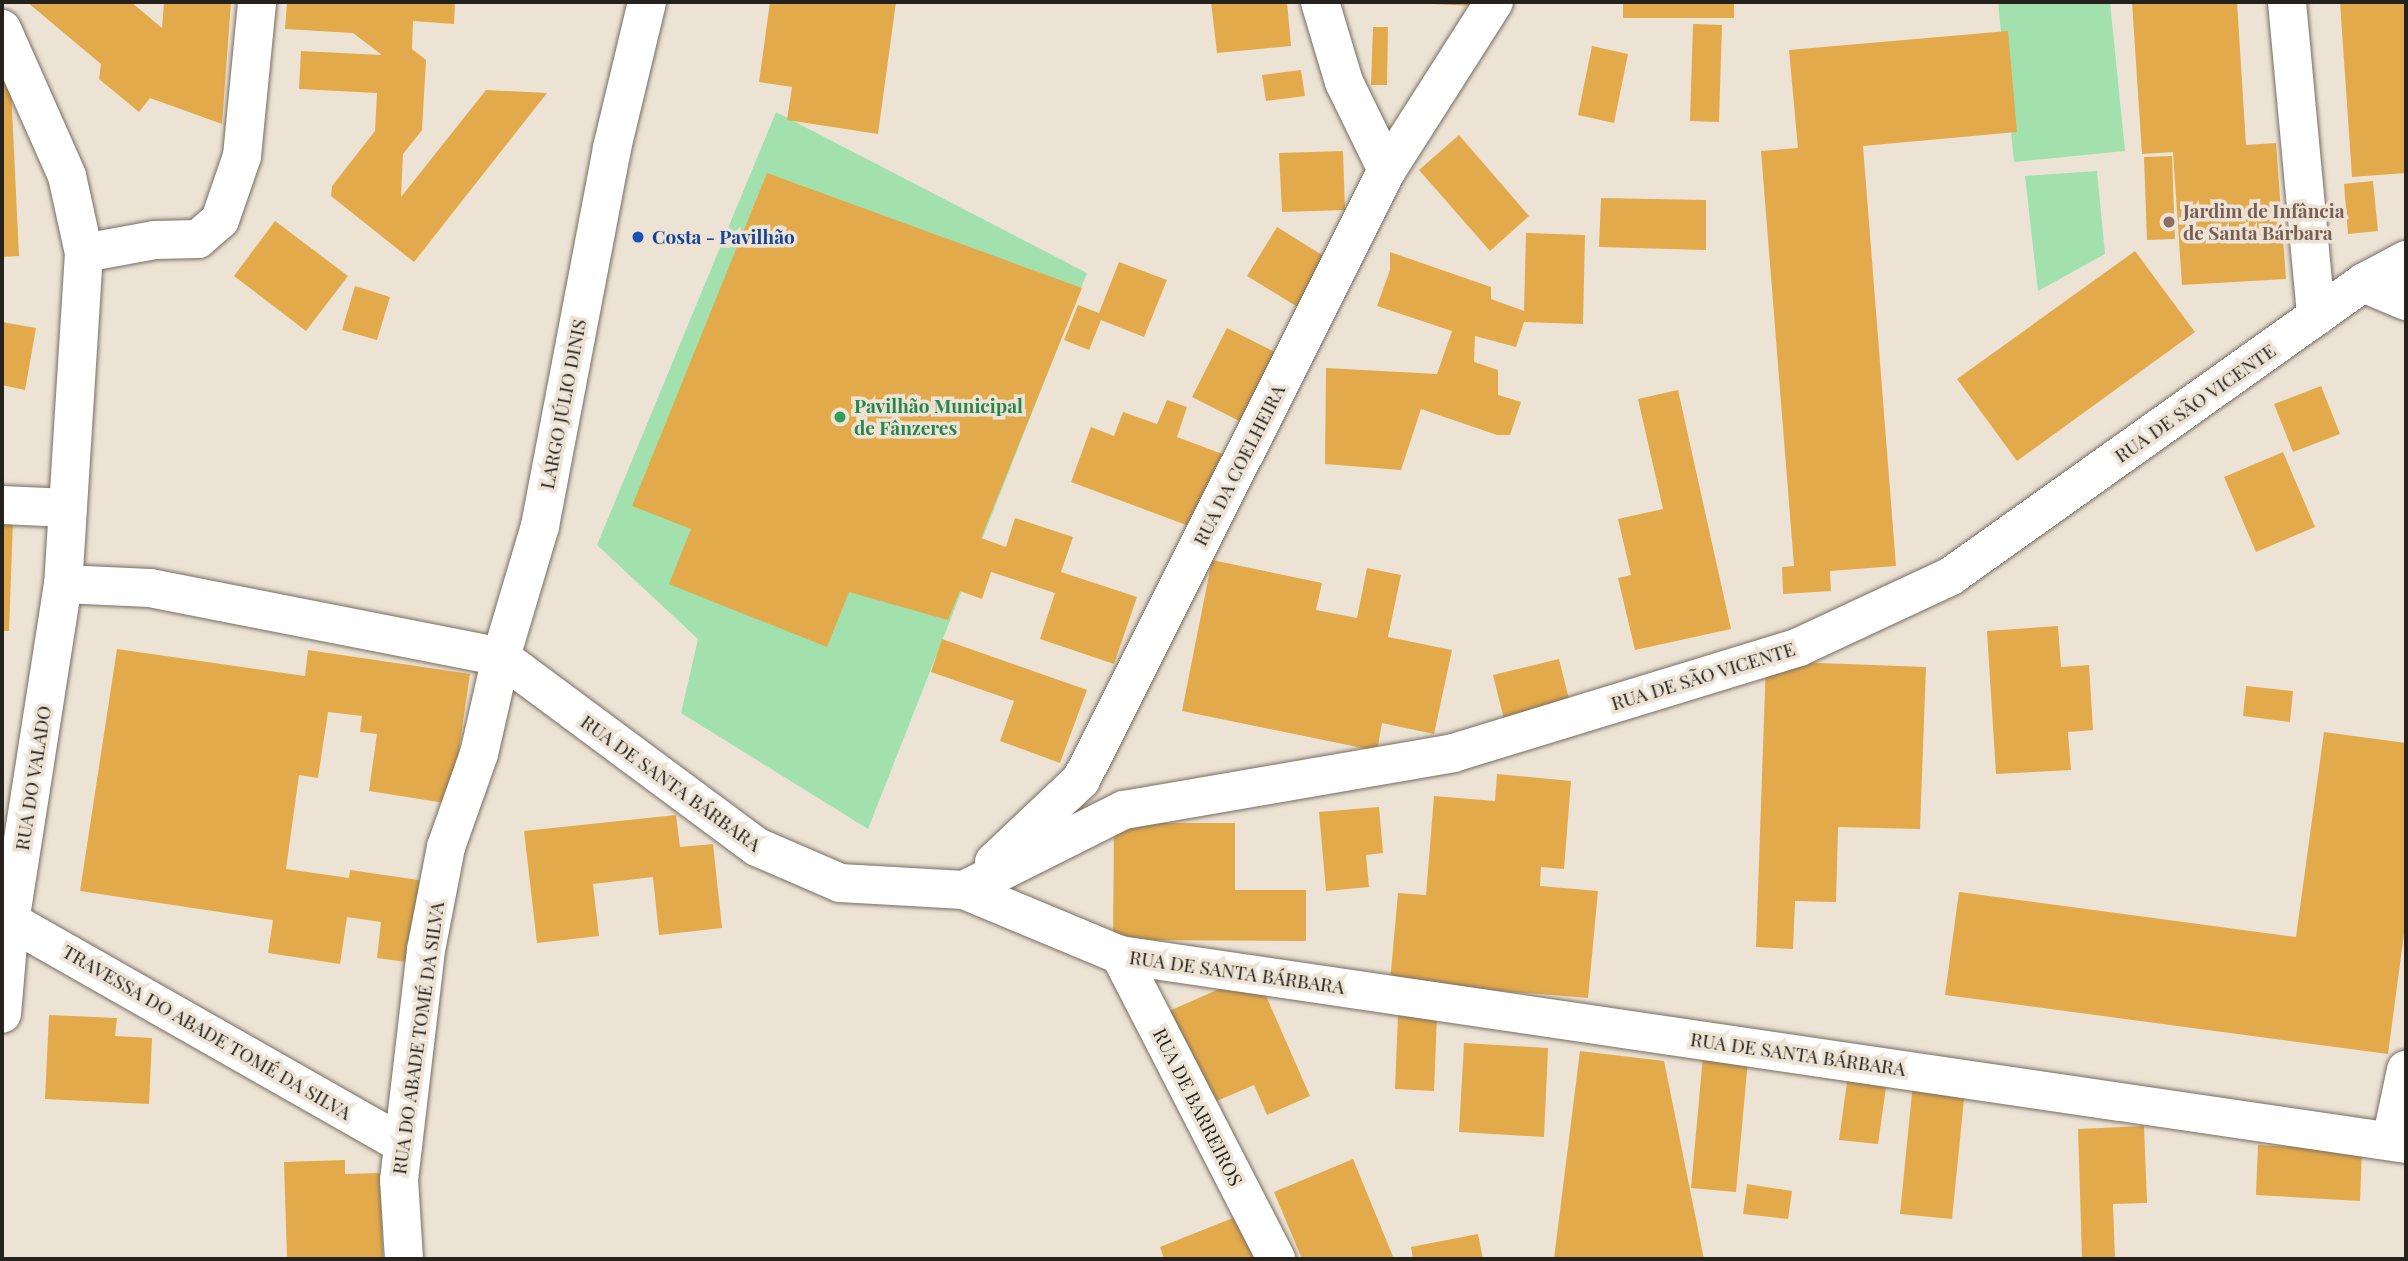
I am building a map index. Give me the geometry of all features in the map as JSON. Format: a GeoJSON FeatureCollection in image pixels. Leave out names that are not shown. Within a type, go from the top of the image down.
{"type":"FeatureCollection","features":[{"type":"Feature","properties":{"kind":"street"},"geometry":{"type":"LineString","coordinates":[[84,253],[155,240],[198,239],[220,220],[242,156],[257,2]]}},
{"type":"Feature","properties":{"kind":"street","name":"LARGO JÚLIO DINIS"},"geometry":{"type":"LineString","coordinates":[[501,657],[540,526],[612,148],[647,2]]}},
{"type":"Feature","properties":{"kind":"street"},"geometry":{"type":"LineString","coordinates":[[1320,2],[1344,82],[1387,170]]}},
{"type":"Feature","properties":{"kind":"street","name":"RUA DA COELHEIRA"},"geometry":{"type":"LineString","coordinates":[[964,890],[1081,780],[1387,170],[1494,2]]}},
{"type":"Feature","properties":{"kind":"street"},"geometry":{"type":"LineString","coordinates":[[2287,2],[2316,317]]}},
{"type":"Feature","properties":{"kind":"street"},"geometry":{"type":"LineString","coordinates":[[2,30],[67,176],[84,253],[63,584]]}},
{"type":"Feature","properties":{"kind":"street","name":"RUA DE SÃO VICENTE"},"geometry":{"type":"LineString","coordinates":[[964,890],[1124,810],[1453,753],[1799,647],[1951,576],[2363,283],[2406,260]]}},
{"type":"Feature","properties":{"kind":"street"},"geometry":{"type":"LineString","coordinates":[[2363,283],[2406,301]]}},
{"type":"Feature","properties":{"kind":"street"},"geometry":{"type":"LineString","coordinates":[[2,505],[68,508]]}},
{"type":"Feature","properties":{"kind":"street","name":"RUA DE SANTA BÁRBARA"},"geometry":{"type":"LineString","coordinates":[[63,584],[150,588],[501,657],[757,847],[840,883],[964,890],[1120,955],[2398,1143]]}},
{"type":"Feature","properties":{"kind":"street","name":"RUA DO VALADO"},"geometry":{"type":"LineString","coordinates":[[2,1014],[6,920],[63,584]]}},
{"type":"Feature","properties":{"kind":"street","name":"RUA DO ABADE TOMÉ DA SILVA"},"geometry":{"type":"LineString","coordinates":[[404,1259],[399,1180],[426,950],[446,847],[479,754],[501,657]]}},
{"type":"Feature","properties":{"kind":"street","name":"TRAVESSA DO ABADE TOMÉ DA SILVA"},"geometry":{"type":"LineString","coordinates":[[6,920],[403,1144]]}},
{"type":"Feature","properties":{"kind":"street","name":"RUA DE BARREIROS"},"geometry":{"type":"LineString","coordinates":[[1120,955],[1276,1259]]}},
{"type":"Feature","properties":{"kind":"street"},"geometry":{"type":"LineString","coordinates":[[2398,1143],[2406,1070]]}},
{"type":"Feature","properties":{"kind":"green space"},"geometry":{"type":"Polygon","coordinates":[[[1998,2],[2110,2],[2125,151],[2014,162],[1998,2]]]}},
{"type":"Feature","properties":{"kind":"green space","name":"Pavilhão Municipal de Fânzeres"},"geometry":{"type":"Polygon","coordinates":[[[776,112],[1087,273],[868,829],[681,713],[698,639],[597,545],[776,112]]]}},
{"type":"Feature","properties":{"kind":"green space"},"geometry":{"type":"Polygon","coordinates":[[[2097,171],[2105,254],[2038,291],[2025,176],[2097,171]]]}},
{"type":"Feature","properties":{"kind":"building"},"geometry":{"type":"Polygon","coordinates":[[[27,2],[131,2],[162,28],[164,2],[231,2],[222,124],[150,98],[139,112],[99,79],[101,64],[27,2]]]}},
{"type":"Feature","properties":{"kind":"building"},"geometry":{"type":"Polygon","coordinates":[[[287,2],[455,2],[454,24],[413,21],[412,49],[426,60],[422,130],[403,154],[401,197],[486,90],[547,93],[414,262],[331,196],[332,186],[375,131],[377,93],[299,89],[301,51],[382,55],[353,33],[285,29],[287,2]]]}},
{"type":"Feature","properties":{"kind":"building"},"geometry":{"type":"Polygon","coordinates":[[[770,2],[896,2],[878,134],[787,120],[792,87],[759,82],[770,2]]]}},
{"type":"Feature","properties":{"kind":"building"},"geometry":{"type":"Polygon","coordinates":[[[1211,2],[1287,2],[1291,46],[1217,53],[1211,2]]]}},
{"type":"Feature","properties":{"kind":"building"},"geometry":{"type":"Polygon","coordinates":[[[1392,2],[1495,2],[1495,7],[1392,2]]]}},
{"type":"Feature","properties":{"kind":"building"},"geometry":{"type":"Polygon","coordinates":[[[1623,2],[1734,2],[1734,18],[1623,18],[1623,2]]]}},
{"type":"Feature","properties":{"kind":"building"},"geometry":{"type":"Polygon","coordinates":[[[2132,2],[2237,2],[2246,145],[2276,143],[2286,279],[2182,285],[2173,152],[2142,154],[2132,2]]]}},
{"type":"Feature","properties":{"kind":"building"},"geometry":{"type":"Polygon","coordinates":[[[2340,2],[2406,2],[2406,173],[2352,177],[2340,2]]]}},
{"type":"Feature","properties":{"kind":"building"},"geometry":{"type":"Polygon","coordinates":[[[1693,24],[1722,25],[1719,122],[1690,121],[1693,24]]]}},
{"type":"Feature","properties":{"kind":"building"},"geometry":{"type":"Polygon","coordinates":[[[1373,27],[1388,27],[1387,85],[1371,85],[1373,27]]]}},
{"type":"Feature","properties":{"kind":"building"},"geometry":{"type":"Polygon","coordinates":[[[2008,31],[2017,132],[1863,146],[1896,566],[1830,571],[1831,591],[1783,594],[1782,567],[1794,566],[1761,151],[1798,148],[1789,50],[2008,31]]]}},
{"type":"Feature","properties":{"kind":"building"},"geometry":{"type":"Polygon","coordinates":[[[1592,46],[1628,54],[1614,123],[1578,115],[1592,46]]]}},
{"type":"Feature","properties":{"kind":"building"},"geometry":{"type":"Polygon","coordinates":[[[10,68],[19,256],[2,257],[2,69],[10,68]]]}},
{"type":"Feature","properties":{"kind":"building"},"geometry":{"type":"Polygon","coordinates":[[[1301,70],[1305,96],[1266,101],[1262,75],[1301,70]]]}},
{"type":"Feature","properties":{"kind":"building"},"geometry":{"type":"Polygon","coordinates":[[[1459,135],[1529,216],[1490,251],[1419,170],[1459,135]]]}},
{"type":"Feature","properties":{"kind":"building"},"geometry":{"type":"Polygon","coordinates":[[[1343,151],[1345,210],[1282,212],[1279,153],[1343,151]]]}},
{"type":"Feature","properties":{"kind":"building"},"geometry":{"type":"Polygon","coordinates":[[[2172,156],[2175,239],[2147,240],[2144,157],[2172,156]]]}},
{"type":"Feature","properties":{"kind":"building","name":"Pavilhão Municipal de Fânzeres"},"geometry":{"type":"Polygon","coordinates":[[[767,173],[1082,288],[981,538],[1006,547],[1015,518],[1073,537],[1061,572],[1137,597],[1114,664],[1040,639],[1055,593],[991,572],[982,599],[960,591],[948,620],[849,592],[827,647],[669,584],[691,529],[632,506],[767,173]]]}},
{"type":"Feature","properties":{"kind":"building"},"geometry":{"type":"Polygon","coordinates":[[[2373,181],[2378,231],[2348,234],[2344,184],[2373,181]]]}},
{"type":"Feature","properties":{"kind":"building"},"geometry":{"type":"Polygon","coordinates":[[[1601,198],[1706,200],[1706,250],[1599,247],[1601,198]]]}},
{"type":"Feature","properties":{"kind":"building"},"geometry":{"type":"Polygon","coordinates":[[[275,221],[348,276],[306,331],[234,276],[275,221]]]}},
{"type":"Feature","properties":{"kind":"building"},"geometry":{"type":"Polygon","coordinates":[[[1277,227],[1335,263],[1304,311],[1247,276],[1277,227]]]}},
{"type":"Feature","properties":{"kind":"building"},"geometry":{"type":"Polygon","coordinates":[[[1526,233],[1585,235],[1583,324],[1524,322],[1516,347],[1475,336],[1474,362],[1498,370],[1498,395],[1521,402],[1510,435],[1497,435],[1421,409],[1401,470],[1325,464],[1326,368],[1437,374],[1452,331],[1377,306],[1390,270],[1390,252],[1491,287],[1491,299],[1524,311],[1526,233]]]}},
{"type":"Feature","properties":{"kind":"building"},"geometry":{"type":"Polygon","coordinates":[[[2135,251],[2195,332],[2017,461],[1957,379],[2135,251]]]}},
{"type":"Feature","properties":{"kind":"building"},"geometry":{"type":"Polygon","coordinates":[[[1119,262],[1167,280],[1144,337],[1101,320],[1089,350],[1064,340],[1078,305],[1099,313],[1119,262]]]}},
{"type":"Feature","properties":{"kind":"building"},"geometry":{"type":"Polygon","coordinates":[[[355,286],[390,297],[377,340],[342,330],[355,286]]]}},
{"type":"Feature","properties":{"kind":"building"},"geometry":{"type":"Polygon","coordinates":[[[2,322],[36,328],[25,390],[2,385],[2,322]]]}},
{"type":"Feature","properties":{"kind":"building"},"geometry":{"type":"Polygon","coordinates":[[[1227,328],[1285,357],[1249,426],[1192,397],[1227,328]]]}},
{"type":"Feature","properties":{"kind":"building"},"geometry":{"type":"Polygon","coordinates":[[[2321,386],[2340,434],[2293,452],[2274,404],[2321,386]]]}},
{"type":"Feature","properties":{"kind":"building"},"geometry":{"type":"Polygon","coordinates":[[[1678,390],[1731,629],[1635,650],[1618,578],[1631,575],[1618,519],[1663,509],[1638,399],[1678,390]]]}},
{"type":"Feature","properties":{"kind":"building"},"geometry":{"type":"Polygon","coordinates":[[[1167,400],[1187,407],[1177,437],[1225,455],[1197,529],[1071,482],[1091,427],[1114,436],[1123,412],[1157,424],[1167,400]]]}},
{"type":"Feature","properties":{"kind":"building"},"geometry":{"type":"Polygon","coordinates":[[[2283,452],[2315,527],[2256,552],[2224,477],[2283,452]]]}},
{"type":"Feature","properties":{"kind":"building"},"geometry":{"type":"Polygon","coordinates":[[[2,520],[13,520],[9,631],[2,631],[2,520]]]}},
{"type":"Feature","properties":{"kind":"building"},"geometry":{"type":"Polygon","coordinates":[[[1212,560],[1322,583],[1316,610],[1357,618],[1367,568],[1401,575],[1388,637],[1452,650],[1434,734],[1382,723],[1377,751],[1182,711],[1212,560]]]}},
{"type":"Feature","properties":{"kind":"building"},"geometry":{"type":"Polygon","coordinates":[[[2058,626],[2061,667],[2089,665],[2093,730],[2068,732],[2071,770],[1996,774],[1987,631],[2058,626]]]}},
{"type":"Feature","properties":{"kind":"building"},"geometry":{"type":"Polygon","coordinates":[[[942,639],[1087,690],[1060,763],[1000,741],[1014,701],[931,672],[942,639]]]}},
{"type":"Feature","properties":{"kind":"building"},"geometry":{"type":"Polygon","coordinates":[[[117,649],[305,676],[308,650],[470,674],[451,804],[369,791],[377,734],[360,732],[362,716],[328,712],[318,778],[299,775],[286,869],[349,878],[350,870],[425,881],[413,963],[377,958],[381,922],[347,917],[340,964],[268,953],[273,920],[80,891],[117,649]]]}},
{"type":"Feature","properties":{"kind":"building"},"geometry":{"type":"Polygon","coordinates":[[[1559,659],[1571,707],[1505,723],[1493,675],[1559,659]]]}},
{"type":"Feature","properties":{"kind":"building"},"geometry":{"type":"Polygon","coordinates":[[[1766,661],[1926,667],[1920,829],[1838,827],[1836,902],[1795,901],[1793,949],[1756,947],[1766,661]]]}},
{"type":"Feature","properties":{"kind":"building"},"geometry":{"type":"Polygon","coordinates":[[[2246,686],[2293,691],[2290,722],[2243,716],[2246,686]]]}},
{"type":"Feature","properties":{"kind":"building"},"geometry":{"type":"Polygon","coordinates":[[[2324,732],[2406,743],[2406,919],[2388,1054],[1945,995],[1959,892],[2296,937],[2324,732]]]}},
{"type":"Feature","properties":{"kind":"building"},"geometry":{"type":"Polygon","coordinates":[[[1497,774],[1571,781],[1564,869],[1541,867],[1540,886],[1598,891],[1588,998],[1390,982],[1398,893],[1426,895],[1434,796],[1495,801],[1497,774]]]}},
{"type":"Feature","properties":{"kind":"building"},"geometry":{"type":"Polygon","coordinates":[[[1379,807],[1383,853],[1366,855],[1369,887],[1326,891],[1319,812],[1379,807]]]}},
{"type":"Feature","properties":{"kind":"building"},"geometry":{"type":"Polygon","coordinates":[[[676,815],[680,847],[713,844],[722,928],[659,935],[653,877],[593,884],[599,936],[537,943],[524,831],[676,815]]]}},
{"type":"Feature","properties":{"kind":"building"},"geometry":{"type":"Polygon","coordinates":[[[1114,823],[1235,823],[1235,890],[1306,890],[1306,941],[1113,940],[1114,823]]]}},
{"type":"Feature","properties":{"kind":"building"},"geometry":{"type":"Polygon","coordinates":[[[1256,973],[1310,1096],[1267,1115],[1254,1085],[1210,1104],[1169,1011],[1256,973]]]}},
{"type":"Feature","properties":{"kind":"building"},"geometry":{"type":"Polygon","coordinates":[[[49,1015],[117,1018],[115,1036],[152,1038],[149,1104],[45,1099],[49,1015]]]}},
{"type":"Feature","properties":{"kind":"building"},"geometry":{"type":"Polygon","coordinates":[[[1398,1015],[1437,1016],[1434,1091],[1395,1089],[1398,1015]]]}},
{"type":"Feature","properties":{"kind":"building"},"geometry":{"type":"Polygon","coordinates":[[[1464,1043],[1548,1048],[1544,1137],[1459,1132],[1464,1043]]]}},
{"type":"Feature","properties":{"kind":"building"},"geometry":{"type":"Polygon","coordinates":[[[1580,1051],[1664,1061],[1704,1259],[1554,1259],[1580,1051]]]}},
{"type":"Feature","properties":{"kind":"building"},"geometry":{"type":"Polygon","coordinates":[[[1703,1056],[1748,1060],[1736,1192],[1691,1188],[1703,1056]]]}},
{"type":"Feature","properties":{"kind":"building"},"geometry":{"type":"Polygon","coordinates":[[[1848,1075],[1887,1080],[1878,1144],[1839,1140],[1848,1075]]]}},
{"type":"Feature","properties":{"kind":"building"},"geometry":{"type":"Polygon","coordinates":[[[1913,1083],[1965,1089],[1952,1219],[1900,1214],[1913,1083]]]}},
{"type":"Feature","properties":{"kind":"building"},"geometry":{"type":"Polygon","coordinates":[[[2144,1126],[2147,1203],[2113,1204],[2115,1259],[2082,1259],[2078,1129],[2144,1126]]]}},
{"type":"Feature","properties":{"kind":"building"},"geometry":{"type":"Polygon","coordinates":[[[2258,1145],[2362,1150],[2360,1201],[2256,1195],[2258,1145]]]}},
{"type":"Feature","properties":{"kind":"building"},"geometry":{"type":"Polygon","coordinates":[[[1353,1159],[1394,1259],[1302,1259],[1274,1192],[1353,1159]]]}},
{"type":"Feature","properties":{"kind":"building"},"geometry":{"type":"Polygon","coordinates":[[[345,1160],[345,1174],[380,1173],[383,1259],[287,1259],[284,1162],[345,1160]]]}},
{"type":"Feature","properties":{"kind":"building"},"geometry":{"type":"Polygon","coordinates":[[[1747,1184],[1792,1191],[1788,1219],[1743,1214],[1747,1184]]]}},
{"type":"Feature","properties":{"kind":"building"},"geometry":{"type":"Polygon","coordinates":[[[1243,1214],[1261,1259],[1164,1259],[1160,1247],[1243,1214]]]}},
{"type":"Feature","properties":{"kind":"building"},"geometry":{"type":"Polygon","coordinates":[[[1478,1234],[1483,1259],[1413,1259],[1411,1247],[1478,1234]]]}},
{"type":"Feature","properties":{"kind":"place","name":"Jardim de Infância de Santa Bárbara"},"geometry":{"type":"Point","coordinates":[2169,222]}},
{"type":"Feature","properties":{"kind":"place","name":"Costa - Pavilhão"},"geometry":{"type":"Point","coordinates":[638,237]}},
{"type":"Feature","properties":{"kind":"place","name":"Pavilhão Municipal de Fânzeres"},"geometry":{"type":"Point","coordinates":[840,417]}}]}
